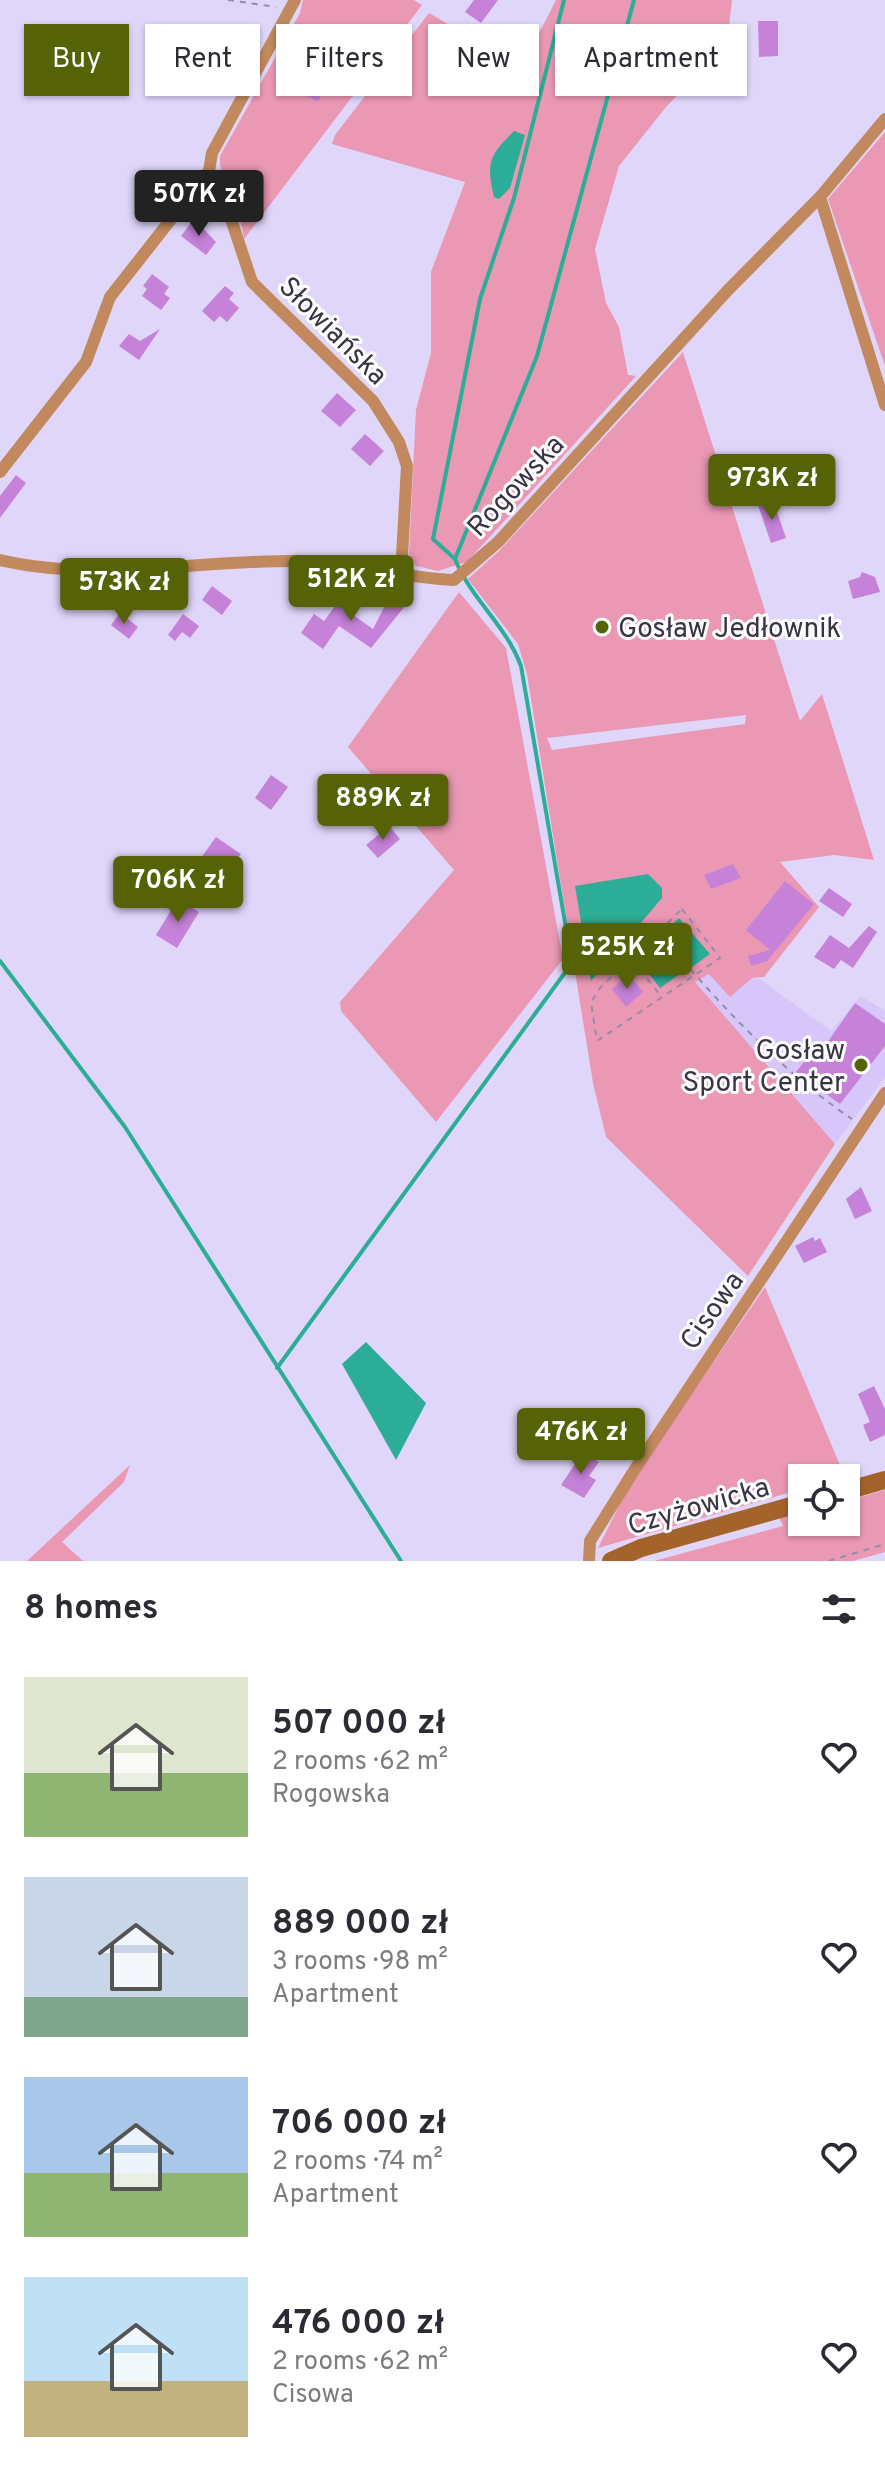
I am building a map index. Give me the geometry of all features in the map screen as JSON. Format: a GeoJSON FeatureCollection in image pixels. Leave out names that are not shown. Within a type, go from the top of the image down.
{"type":"FeatureCollection","features":[{"type":"Feature","properties":{"kind":"street"},"geometry":{"type":"LineString","coordinates":[[0,472],[86,362],[110,297],[209,171],[212,153],[294,5]]}},
{"type":"Feature","properties":{"kind":"street","name":"Rogowska"},"geometry":{"type":"LineString","coordinates":[[0,560],[37,569],[79,572],[306,561],[454,580],[467,571],[820,197],[885,119]]}},
{"type":"Feature","properties":{"kind":"street","name":"Słowiańska"},"geometry":{"type":"LineString","coordinates":[[209,171],[230,216],[252,282],[373,401],[399,442],[407,466],[401,575]]}},
{"type":"Feature","properties":{"kind":"street"},"geometry":{"type":"LineString","coordinates":[[820,197],[885,405]]}},
{"type":"Feature","properties":{"kind":"street","name":"Cisowa"},"geometry":{"type":"LineString","coordinates":[[589,1561],[590,1541],[605,1517],[719,1338],[885,1093]]}},
{"type":"Feature","properties":{"kind":"street"},"geometry":{"type":"LineString","coordinates":[[860,1487],[885,1480]]}},
{"type":"Feature","properties":{"kind":"street","name":"Czyżowicka"},"geometry":{"type":"LineString","coordinates":[[611,1561],[641,1548],[788,1507]]}},
{"type":"Feature","properties":{"kind":"path"},"geometry":{"type":"LineString","coordinates":[[228,0],[294,5]]}},
{"type":"Feature","properties":{"kind":"path"},"geometry":{"type":"LineString","coordinates":[[682,909],[720,958],[597,1041],[591,1002],[600,988],[658,932],[682,909]]}},
{"type":"Feature","properties":{"kind":"path"},"geometry":{"type":"LineString","coordinates":[[658,932],[695,975],[811,1092],[862,1126]]}},
{"type":"Feature","properties":{"kind":"path"},"geometry":{"type":"LineString","coordinates":[[631,959],[662,997]]}},
{"type":"Feature","properties":{"kind":"path"},"geometry":{"type":"LineString","coordinates":[[829,1561],[885,1544]]}},
{"type":"Feature","properties":{"kind":"shaded area"},"geometry":{"type":"Polygon","coordinates":[[[303,0],[414,0],[422,5],[408,24],[294,24],[303,0]]]}},
{"type":"Feature","properties":{"kind":"shaded area"},"geometry":{"type":"Polygon","coordinates":[[[556,0],[732,0],[729,24],[555,24],[555,96],[677,96],[619,166],[595,249],[606,303],[619,327],[628,375],[636,376],[467,562],[438,571],[416,566],[409,554],[416,410],[431,353],[431,272],[465,182],[332,144],[335,135],[365,96],[412,96],[412,35],[429,13],[448,24],[428,24],[428,96],[539,96],[539,34],[556,0]]]}},
{"type":"Feature","properties":{"kind":"shaded area"},"geometry":{"type":"Polygon","coordinates":[[[276,56],[276,96],[353,96],[244,239],[220,167],[220,156],[254,96],[260,96],[260,84],[276,56]]]}},
{"type":"Feature","properties":{"kind":"shaded area"},"geometry":{"type":"Polygon","coordinates":[[[514,131],[525,135],[510,188],[499,199],[494,197],[490,167],[499,147],[514,131]]]}},
{"type":"Feature","properties":{"kind":"shaded area"},"geometry":{"type":"Polygon","coordinates":[[[885,132],[885,366],[828,199],[885,132]]]}},
{"type":"Feature","properties":{"kind":"shaded area"},"geometry":{"type":"Polygon","coordinates":[[[683,352],[800,721],[822,694],[874,860],[834,855],[780,862],[819,907],[764,977],[752,978],[730,997],[709,974],[695,982],[835,1144],[748,1276],[606,1137],[593,1083],[527,674],[518,644],[468,579],[499,551],[683,352]],[[746,715],[547,738],[552,750],[745,724],[746,715]]]}},
{"type":"Feature","properties":{"kind":"shaded area"},"geometry":{"type":"Polygon","coordinates":[[[459,592],[506,648],[563,959],[436,1122],[341,1011],[340,1002],[454,870],[348,747],[459,592]]]}},
{"type":"Feature","properties":{"kind":"shaded area"},"geometry":{"type":"Polygon","coordinates":[[[648,874],[662,888],[662,898],[591,981],[575,886],[648,874]]]}},
{"type":"Feature","properties":{"kind":"shaded area"},"geometry":{"type":"Polygon","coordinates":[[[679,918],[710,954],[692,967],[664,932],[679,918]]]}},
{"type":"Feature","properties":{"kind":"shaded area"},"geometry":{"type":"Polygon","coordinates":[[[660,938],[687,969],[660,988],[638,959],[660,938]]]}},
{"type":"Feature","properties":{"kind":"shaded area"},"geometry":{"type":"Polygon","coordinates":[[[708,974],[760,979],[831,1031],[861,996],[885,1011],[885,1077],[835,1144],[694,983],[708,974]]]}},
{"type":"Feature","properties":{"kind":"shaded area"},"geometry":{"type":"Polygon","coordinates":[[[765,1287],[840,1464],[788,1464],[788,1493],[598,1548],[631,1482],[765,1287]]]}},
{"type":"Feature","properties":{"kind":"shaded area"},"geometry":{"type":"Polygon","coordinates":[[[366,1342],[426,1403],[396,1460],[342,1364],[366,1342]]]}},
{"type":"Feature","properties":{"kind":"shaded area"},"geometry":{"type":"Polygon","coordinates":[[[130,1465],[124,1482],[62,1542],[83,1561],[27,1561],[130,1465]]]}},
{"type":"Feature","properties":{"kind":"shaded area"},"geometry":{"type":"Polygon","coordinates":[[[885,1490],[885,1552],[853,1561],[654,1561],[783,1526],[779,1518],[788,1516],[788,1536],[860,1536],[860,1497],[885,1490]]]}},
{"type":"Feature","properties":{"kind":"building"},"geometry":{"type":"Polygon","coordinates":[[[474,0],[498,0],[481,23],[465,12],[474,0]]]}},
{"type":"Feature","properties":{"kind":"building"},"geometry":{"type":"Polygon","coordinates":[[[758,21],[778,21],[778,56],[759,57],[758,21]]]}},
{"type":"Feature","properties":{"kind":"building"},"geometry":{"type":"Polygon","coordinates":[[[194,219],[216,242],[206,255],[181,236],[194,219]]]}},
{"type":"Feature","properties":{"kind":"building"},"geometry":{"type":"Polygon","coordinates":[[[152,274],[169,287],[164,294],[170,298],[161,310],[142,296],[147,289],[143,286],[152,274]]]}},
{"type":"Feature","properties":{"kind":"building"},"geometry":{"type":"Polygon","coordinates":[[[225,286],[234,293],[229,299],[239,308],[227,322],[220,316],[214,322],[202,311],[225,286]]]}},
{"type":"Feature","properties":{"kind":"building"},"geometry":{"type":"Polygon","coordinates":[[[160,329],[139,360],[119,346],[129,334],[140,341],[160,329]]]}},
{"type":"Feature","properties":{"kind":"building"},"geometry":{"type":"Polygon","coordinates":[[[337,393],[356,410],[340,427],[321,411],[337,393]]]}},
{"type":"Feature","properties":{"kind":"building"},"geometry":{"type":"Polygon","coordinates":[[[365,434],[384,451],[370,466],[351,449],[365,434]]]}},
{"type":"Feature","properties":{"kind":"building"},"geometry":{"type":"Polygon","coordinates":[[[16,475],[26,483],[0,518],[0,496],[16,475]]]}},
{"type":"Feature","properties":{"kind":"building"},"geometry":{"type":"Polygon","coordinates":[[[773,500],[786,538],[771,543],[758,505],[773,500]]]}},
{"type":"Feature","properties":{"kind":"building"},"geometry":{"type":"Polygon","coordinates":[[[862,572],[875,577],[880,592],[853,599],[848,581],[860,577],[862,572]]]}},
{"type":"Feature","properties":{"kind":"building"},"geometry":{"type":"Polygon","coordinates":[[[212,586],[232,601],[222,615],[202,600],[212,586]]]}},
{"type":"Feature","properties":{"kind":"building"},"geometry":{"type":"Polygon","coordinates":[[[344,594],[359,606],[353,615],[373,629],[390,596],[405,606],[371,648],[339,626],[323,649],[301,633],[314,614],[324,621],[344,594]]]}},
{"type":"Feature","properties":{"kind":"building"},"geometry":{"type":"Polygon","coordinates":[[[120,613],[138,627],[129,639],[111,625],[120,613]]]}},
{"type":"Feature","properties":{"kind":"building"},"geometry":{"type":"Polygon","coordinates":[[[183,614],[199,626],[190,638],[182,632],[175,641],[168,635],[183,614]]]}},
{"type":"Feature","properties":{"kind":"building"},"geometry":{"type":"Polygon","coordinates":[[[271,775],[288,787],[271,810],[255,798],[271,775]]]}},
{"type":"Feature","properties":{"kind":"building"},"geometry":{"type":"Polygon","coordinates":[[[374,792],[384,803],[366,819],[356,808],[374,792]]]}},
{"type":"Feature","properties":{"kind":"building"},"geometry":{"type":"Polygon","coordinates":[[[389,826],[400,839],[378,858],[366,845],[389,826]]]}},
{"type":"Feature","properties":{"kind":"building"},"geometry":{"type":"Polygon","coordinates":[[[216,837],[241,854],[223,879],[198,862],[216,837]]]}},
{"type":"Feature","properties":{"kind":"building"},"geometry":{"type":"Polygon","coordinates":[[[733,864],[741,878],[711,889],[704,875],[733,864]]]}},
{"type":"Feature","properties":{"kind":"building"},"geometry":{"type":"Polygon","coordinates":[[[785,881],[814,904],[767,961],[751,966],[748,956],[770,950],[746,930],[785,881]]]}},
{"type":"Feature","properties":{"kind":"building"},"geometry":{"type":"Polygon","coordinates":[[[829,888],[852,904],[843,917],[819,901],[829,888]]]}},
{"type":"Feature","properties":{"kind":"building"},"geometry":{"type":"Polygon","coordinates":[[[178,899],[199,912],[177,948],[156,935],[178,899]]]}},
{"type":"Feature","properties":{"kind":"building"},"geometry":{"type":"Polygon","coordinates":[[[869,926],[877,932],[853,968],[841,960],[834,969],[814,957],[830,935],[849,948],[869,926]]]}},
{"type":"Feature","properties":{"kind":"building"},"geometry":{"type":"Polygon","coordinates":[[[629,975],[643,992],[626,1007],[612,989],[629,975]]]}},
{"type":"Feature","properties":{"kind":"building"},"geometry":{"type":"Polygon","coordinates":[[[855,1003],[885,1024],[885,1046],[840,1104],[796,1072],[816,1046],[822,1050],[855,1003]]]}},
{"type":"Feature","properties":{"kind":"building"},"geometry":{"type":"Polygon","coordinates":[[[861,1187],[872,1211],[855,1219],[846,1199],[861,1187]]]}},
{"type":"Feature","properties":{"kind":"building"},"geometry":{"type":"Polygon","coordinates":[[[813,1237],[815,1241],[820,1238],[827,1252],[804,1263],[795,1246],[813,1237]]]}},
{"type":"Feature","properties":{"kind":"building"},"geometry":{"type":"Polygon","coordinates":[[[874,1386],[885,1409],[885,1435],[870,1442],[863,1425],[870,1422],[858,1394],[874,1386]]]}},
{"type":"Feature","properties":{"kind":"building"},"geometry":{"type":"Polygon","coordinates":[[[583,1452],[599,1462],[589,1476],[596,1480],[584,1498],[561,1485],[583,1452]]]}},
{"type":"Feature","properties":{"kind":"waterway"},"geometry":{"type":"LineString","coordinates":[[455,559],[433,539],[480,299],[514,198],[564,0]]}},
{"type":"Feature","properties":{"kind":"waterway"},"geometry":{"type":"LineString","coordinates":[[277,1368],[572,963],[521,666],[507,638],[470,587],[455,559],[537,356],[634,0]]}},
{"type":"Feature","properties":{"kind":"waterway"},"geometry":{"type":"LineString","coordinates":[[0,961],[125,1127],[401,1561]]}},
{"type":"Feature","properties":{"kind":"place","name":"Gosław Jedłownik"},"geometry":{"type":"Point","coordinates":[602,627]}},
{"type":"Feature","properties":{"kind":"place","name":"Gosław Sport Center"},"geometry":{"type":"Point","coordinates":[861,1065]}}]}
